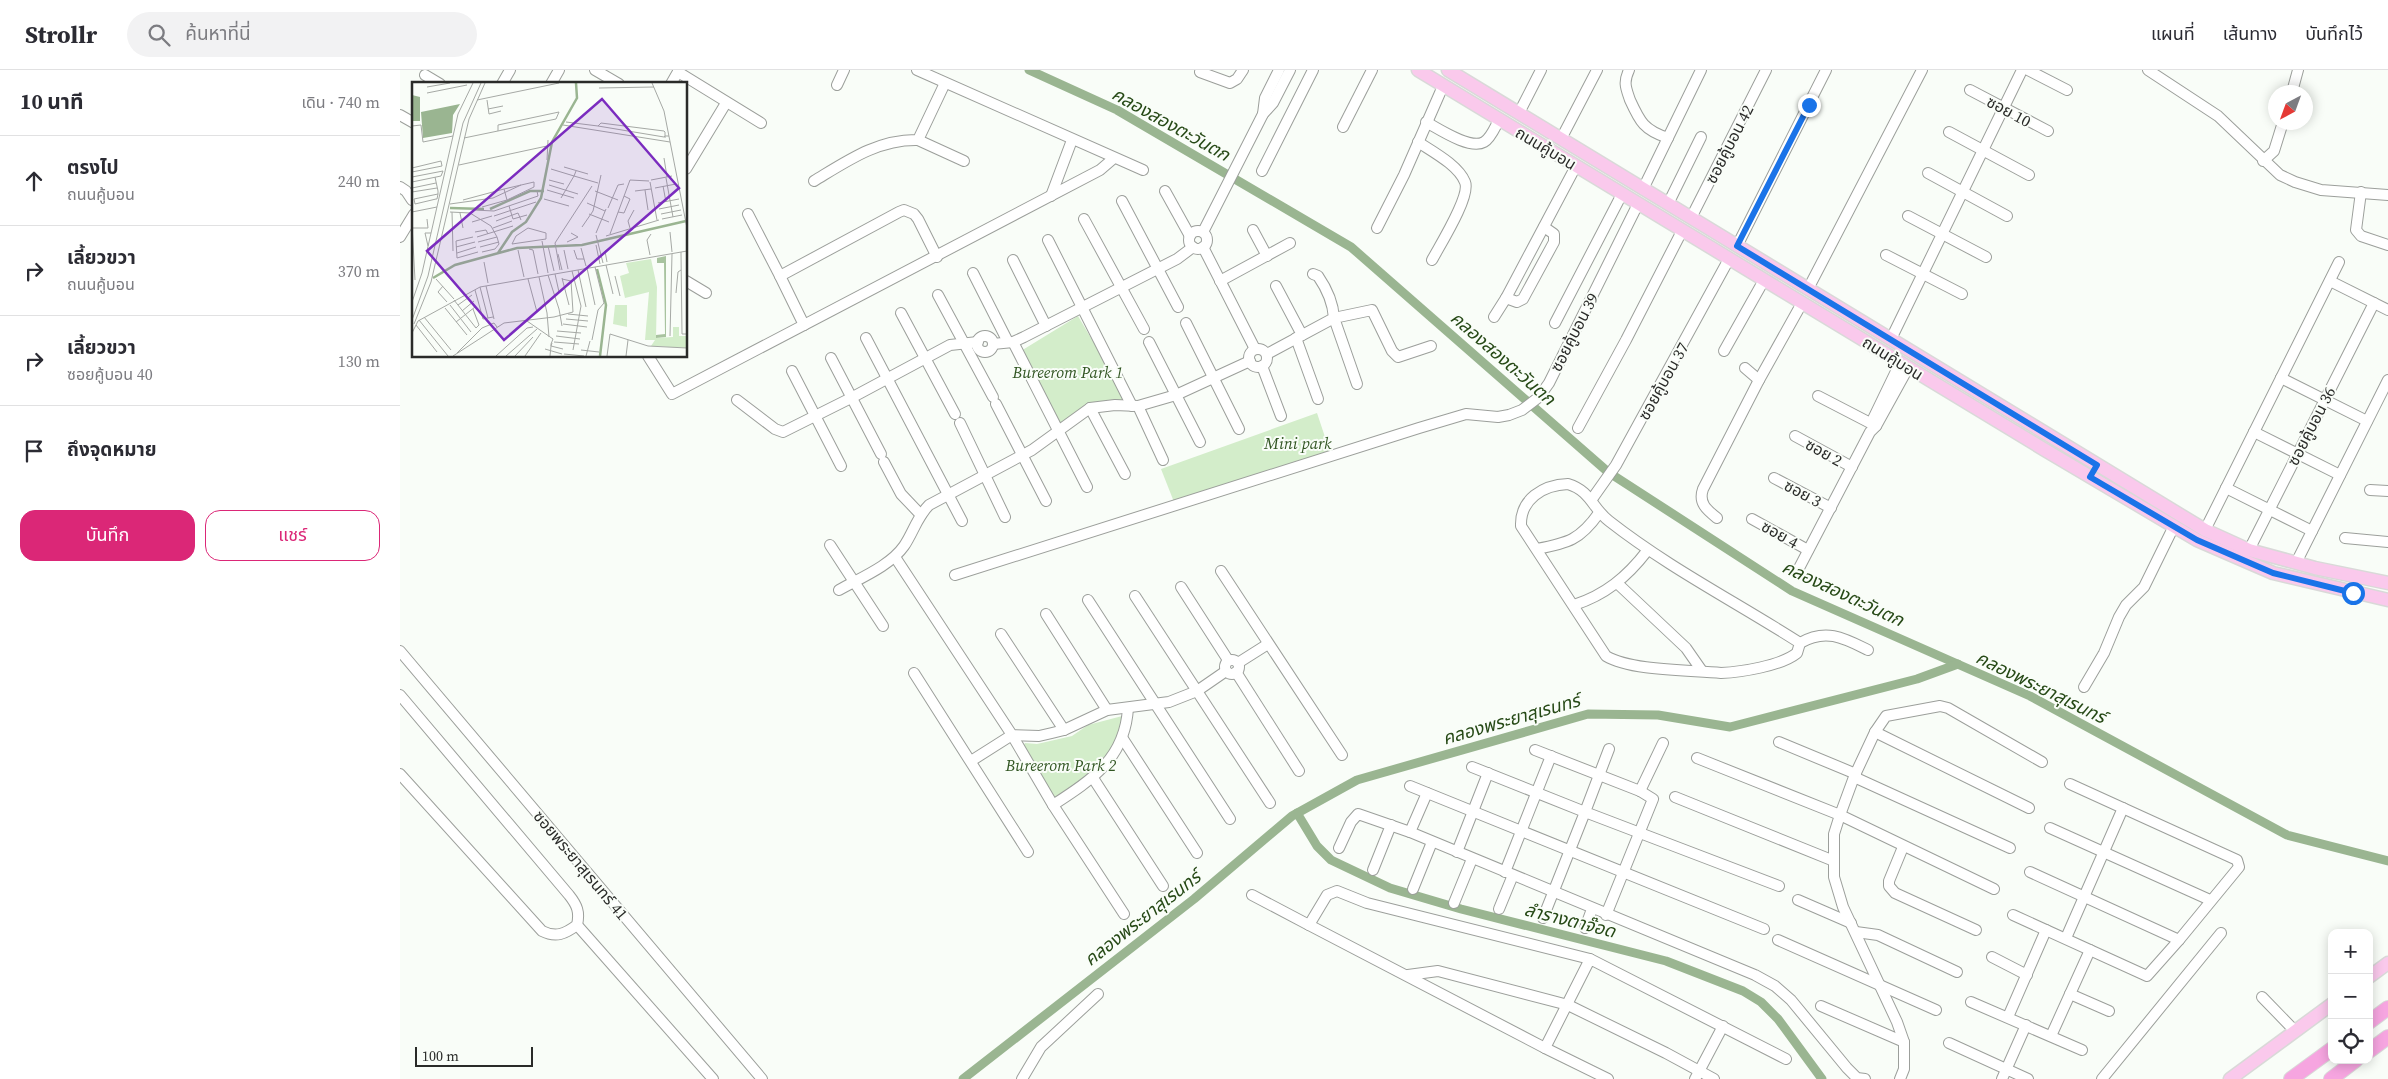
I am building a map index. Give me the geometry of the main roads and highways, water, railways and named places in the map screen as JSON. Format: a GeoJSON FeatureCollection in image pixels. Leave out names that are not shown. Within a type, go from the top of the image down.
{"type":"FeatureCollection","features":[{"type":"Feature","properties":{"kind":"highway"},"geometry":{"type":"LineString","coordinates":[[2373,1019],[2388,1008]]}},
{"type":"Feature","properties":{"kind":"highway"},"geometry":{"type":"LineString","coordinates":[[2373,1048],[2388,1037]]}},
{"type":"Feature","properties":{"kind":"highway"},"geometry":{"type":"LineString","coordinates":[[2291,1079],[2328,1052]]}},
{"type":"Feature","properties":{"kind":"highway"},"geometry":{"type":"LineString","coordinates":[[2330,1079],[2351,1064]]}},
{"type":"Feature","properties":{"kind":"main road","name":"ถนนคู้บอน"},"geometry":{"type":"LineString","coordinates":[[1418,70],[1802,304],[2197,540],[2273,573],[2388,600]]}},
{"type":"Feature","properties":{"kind":"main road","name":"ถนนคู้บอน"},"geometry":{"type":"LineString","coordinates":[[1448,70],[2205,530],[2249,550],[2296,563],[2388,583]]}},
{"type":"Feature","properties":{"kind":"main road"},"geometry":{"type":"LineString","coordinates":[[2090,477],[2097,465]]}},
{"type":"Feature","properties":{"kind":"main road"},"geometry":{"type":"LineString","coordinates":[[2373,974],[2388,963]]}},
{"type":"Feature","properties":{"kind":"main road"},"geometry":{"type":"LineString","coordinates":[[2230,1079],[2328,1007]]}},
{"type":"Feature","properties":{"kind":"waterway","name":"คลองสองตะวันตก"},"geometry":{"type":"LineString","coordinates":[[1029,70],[1117,110],[1351,247],[1608,472],[1792,591],[2030,696],[2287,835],[2388,861]]}},
{"type":"Feature","properties":{"kind":"waterway","name":"คลองพระยาสุเรนทร์"},"geometry":{"type":"LineString","coordinates":[[963,1079],[1194,899],[1292,816],[1357,780],[1588,714],[1658,715],[1730,727],[1917,679],[1958,664]]}},
{"type":"Feature","properties":{"kind":"waterway","name":"ลำรางตาจ๊อด"},"geometry":{"type":"LineString","coordinates":[[1297,813],[1317,846],[1331,860],[1390,888],[1461,909],[1666,961],[1743,991],[1761,1002],[1778,1019],[1822,1079]]}},
{"type":"Feature","properties":{"kind":"park label","name":"Bureerom Park 1"},"geometry":{"type":"Point","coordinates":[1068,372]}},
{"type":"Feature","properties":{"kind":"park label","name":"Mini park"},"geometry":{"type":"Point","coordinates":[1298,443]}},
{"type":"Feature","properties":{"kind":"park label","name":"Bureerom Park 2"},"geometry":{"type":"Point","coordinates":[1061,765]}}]}
